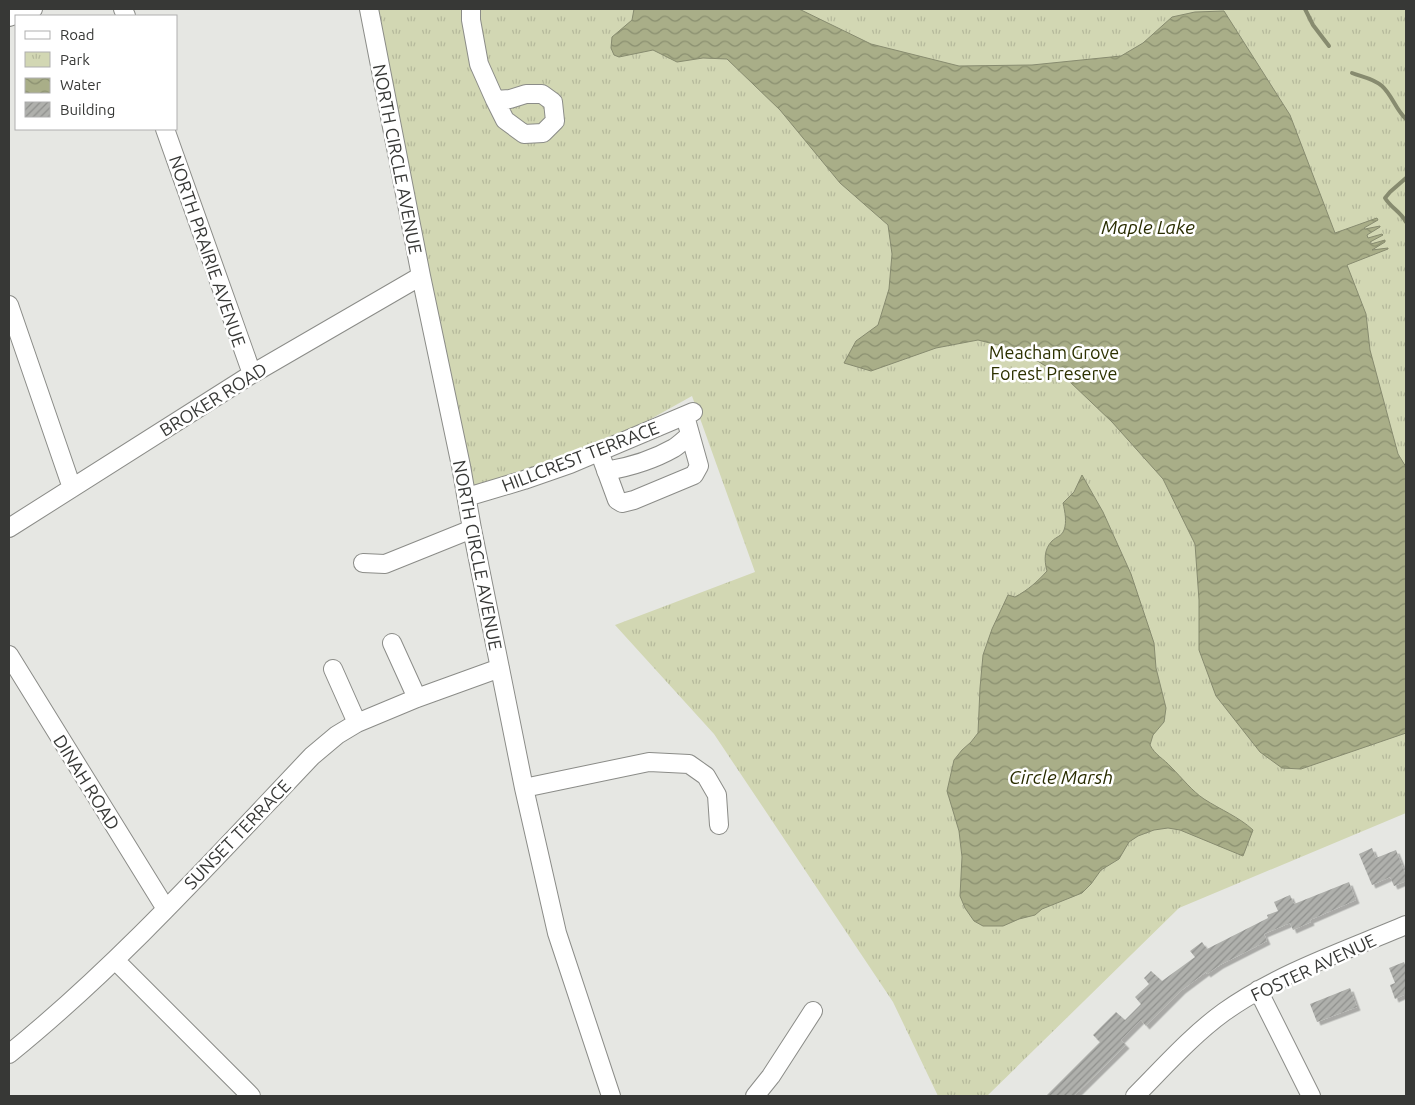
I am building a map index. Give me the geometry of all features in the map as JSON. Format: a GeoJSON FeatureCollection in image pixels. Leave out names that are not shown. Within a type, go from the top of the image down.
{"type":"FeatureCollection","features":[{"type":"Feature","properties":{"kind":"street"},"geometry":{"type":"LineString","coordinates":[[9,17],[33,9]]}},
{"type":"Feature","properties":{"kind":"street","name":"NORTH CIRCLE AVENUE"},"geometry":{"type":"LineString","coordinates":[[368,9],[524,788],[558,933],[611,1096]]}},
{"type":"Feature","properties":{"kind":"street"},"geometry":{"type":"LineString","coordinates":[[471,9],[471,20],[479,64],[495,100]]}},
{"type":"Feature","properties":{"kind":"street","name":"NORTH PRAIRIE AVENUE"},"geometry":{"type":"LineString","coordinates":[[165,130],[252,374]]}},
{"type":"Feature","properties":{"kind":"street","name":"BROKER ROAD"},"geometry":{"type":"LineString","coordinates":[[9,528],[252,374],[420,276]]}},
{"type":"Feature","properties":{"kind":"street"},"geometry":{"type":"LineString","coordinates":[[9,305],[72,488]]}},
{"type":"Feature","properties":{"kind":"street","name":"HILLCREST TERRACE"},"geometry":{"type":"LineString","coordinates":[[467,497],[570,464],[689,414],[690,435]]}},
{"type":"Feature","properties":{"kind":"street"},"geometry":{"type":"LineString","coordinates":[[599,452],[606,471],[617,500],[622,503],[634,500],[694,475],[700,466],[690,435],[675,448],[640,463],[606,471]]}},
{"type":"Feature","properties":{"kind":"street"},"geometry":{"type":"LineString","coordinates":[[363,563],[384,564],[472,529]]}},
{"type":"Feature","properties":{"kind":"street"},"geometry":{"type":"LineString","coordinates":[[392,643],[417,698]]}},
{"type":"Feature","properties":{"kind":"street","name":"DINAH ROAD"},"geometry":{"type":"LineString","coordinates":[[9,655],[166,909]]}},
{"type":"Feature","properties":{"kind":"street","name":"SUNSET TERRACE"},"geometry":{"type":"LineString","coordinates":[[9,1054],[48,1022],[115,960],[312,756],[337,735],[357,723],[417,698],[500,668]]}},
{"type":"Feature","properties":{"kind":"street"},"geometry":{"type":"LineString","coordinates":[[333,669],[357,723]]}},
{"type":"Feature","properties":{"kind":"street"},"geometry":{"type":"LineString","coordinates":[[524,788],[649,762],[689,764],[706,776],[717,795],[719,825]]}},
{"type":"Feature","properties":{"kind":"street","name":"FOSTER AVENUE"},"geometry":{"type":"LineString","coordinates":[[1135,1096],[1194,1037],[1223,1013],[1258,990],[1295,972],[1406,925]]}},
{"type":"Feature","properties":{"kind":"street"},"geometry":{"type":"LineString","coordinates":[[115,960],[251,1096]]}},
{"type":"Feature","properties":{"kind":"street"},"geometry":{"type":"LineString","coordinates":[[1258,990],[1311,1096]]}},
{"type":"Feature","properties":{"kind":"street"},"geometry":{"type":"LineString","coordinates":[[755,1096],[771,1076],[813,1011]]}},
{"type":"Feature","properties":{"kind":"green space","name":"Meacham Grove Forest Preserve"},"geometry":{"type":"Polygon","coordinates":[[[369,9],[1406,9],[1406,813],[1179,908],[987,1096],[938,1096],[893,1002],[714,734],[615,625],[755,572],[692,396],[570,464],[467,497],[369,9]]]}},
{"type":"Feature","properties":{"kind":"water","name":"Maple Lake"},"geometry":{"type":"Polygon","coordinates":[[[634,9],[799,9],[871,44],[959,66],[1032,65],[1121,56],[1143,43],[1172,17],[1195,12],[1224,11],[1290,115],[1335,233],[1377,218],[1378,220],[1364,228],[1380,226],[1367,235],[1368,238],[1383,235],[1370,242],[1371,244],[1385,240],[1385,242],[1372,250],[1388,248],[1347,265],[1366,314],[1370,350],[1398,454],[1406,467],[1406,733],[1301,769],[1282,768],[1260,752],[1216,696],[1199,650],[1199,600],[1195,544],[1163,479],[1112,422],[1069,381],[1022,351],[978,340],[936,348],[871,371],[844,363],[856,341],[878,325],[889,289],[892,254],[888,225],[840,183],[780,110],[727,59],[703,58],[677,62],[653,50],[619,57],[614,55],[611,48],[612,37],[632,20],[634,9]]]}},
{"type":"Feature","properties":{"kind":"water","name":"Circle Marsh"},"geometry":{"type":"Polygon","coordinates":[[[1082,475],[1103,512],[1131,574],[1154,643],[1156,668],[1166,708],[1164,722],[1153,735],[1150,745],[1200,796],[1242,821],[1253,830],[1243,856],[1180,830],[1168,828],[1154,830],[1138,836],[1129,842],[1119,859],[1101,870],[1082,893],[1042,909],[1035,915],[1003,926],[983,926],[974,921],[965,908],[960,896],[962,857],[959,831],[947,791],[954,760],[978,733],[983,655],[992,629],[1008,595],[1015,597],[1020,594],[1032,586],[1047,571],[1045,559],[1047,548],[1052,541],[1062,534],[1065,527],[1063,503],[1074,492],[1082,475]]]}},
{"type":"Feature","properties":{"kind":"building"},"geometry":{"type":"Polygon","coordinates":[[[1372,848],[1376,858],[1396,850],[1406,875],[1406,881],[1394,886],[1390,877],[1372,885],[1359,854],[1372,848]]]}},
{"type":"Feature","properties":{"kind":"building"},"geometry":{"type":"Polygon","coordinates":[[[1349,882],[1356,900],[1310,920],[1311,922],[1293,930],[1290,923],[1264,934],[1267,941],[1220,965],[1207,974],[1206,972],[1182,990],[1146,1026],[1141,1020],[1121,1040],[1126,1045],[1074,1096],[1046,1096],[1100,1042],[1093,1035],[1116,1012],[1125,1020],[1141,1004],[1135,997],[1149,984],[1144,978],[1151,971],[1162,981],[1195,957],[1190,951],[1202,942],[1207,949],[1268,918],[1267,915],[1278,911],[1274,902],[1290,895],[1294,904],[1349,882]]]}},
{"type":"Feature","properties":{"kind":"building"},"geometry":{"type":"Polygon","coordinates":[[[1404,962],[1406,967],[1406,994],[1395,999],[1390,985],[1395,983],[1389,968],[1404,962]]]}},
{"type":"Feature","properties":{"kind":"building"},"geometry":{"type":"Polygon","coordinates":[[[1350,988],[1357,1007],[1317,1022],[1310,1004],[1350,988]]]}},
{"type":"Feature","properties":{"kind":"waterway"},"geometry":{"type":"LineString","coordinates":[[1305,9],[1313,25],[1329,46]]}},
{"type":"Feature","properties":{"kind":"waterway"},"geometry":{"type":"LineString","coordinates":[[1352,73],[1379,83],[1406,119]]}},
{"type":"Feature","properties":{"kind":"waterway"},"geometry":{"type":"LineString","coordinates":[[1406,178],[1385,198],[1406,222]]}}]}
